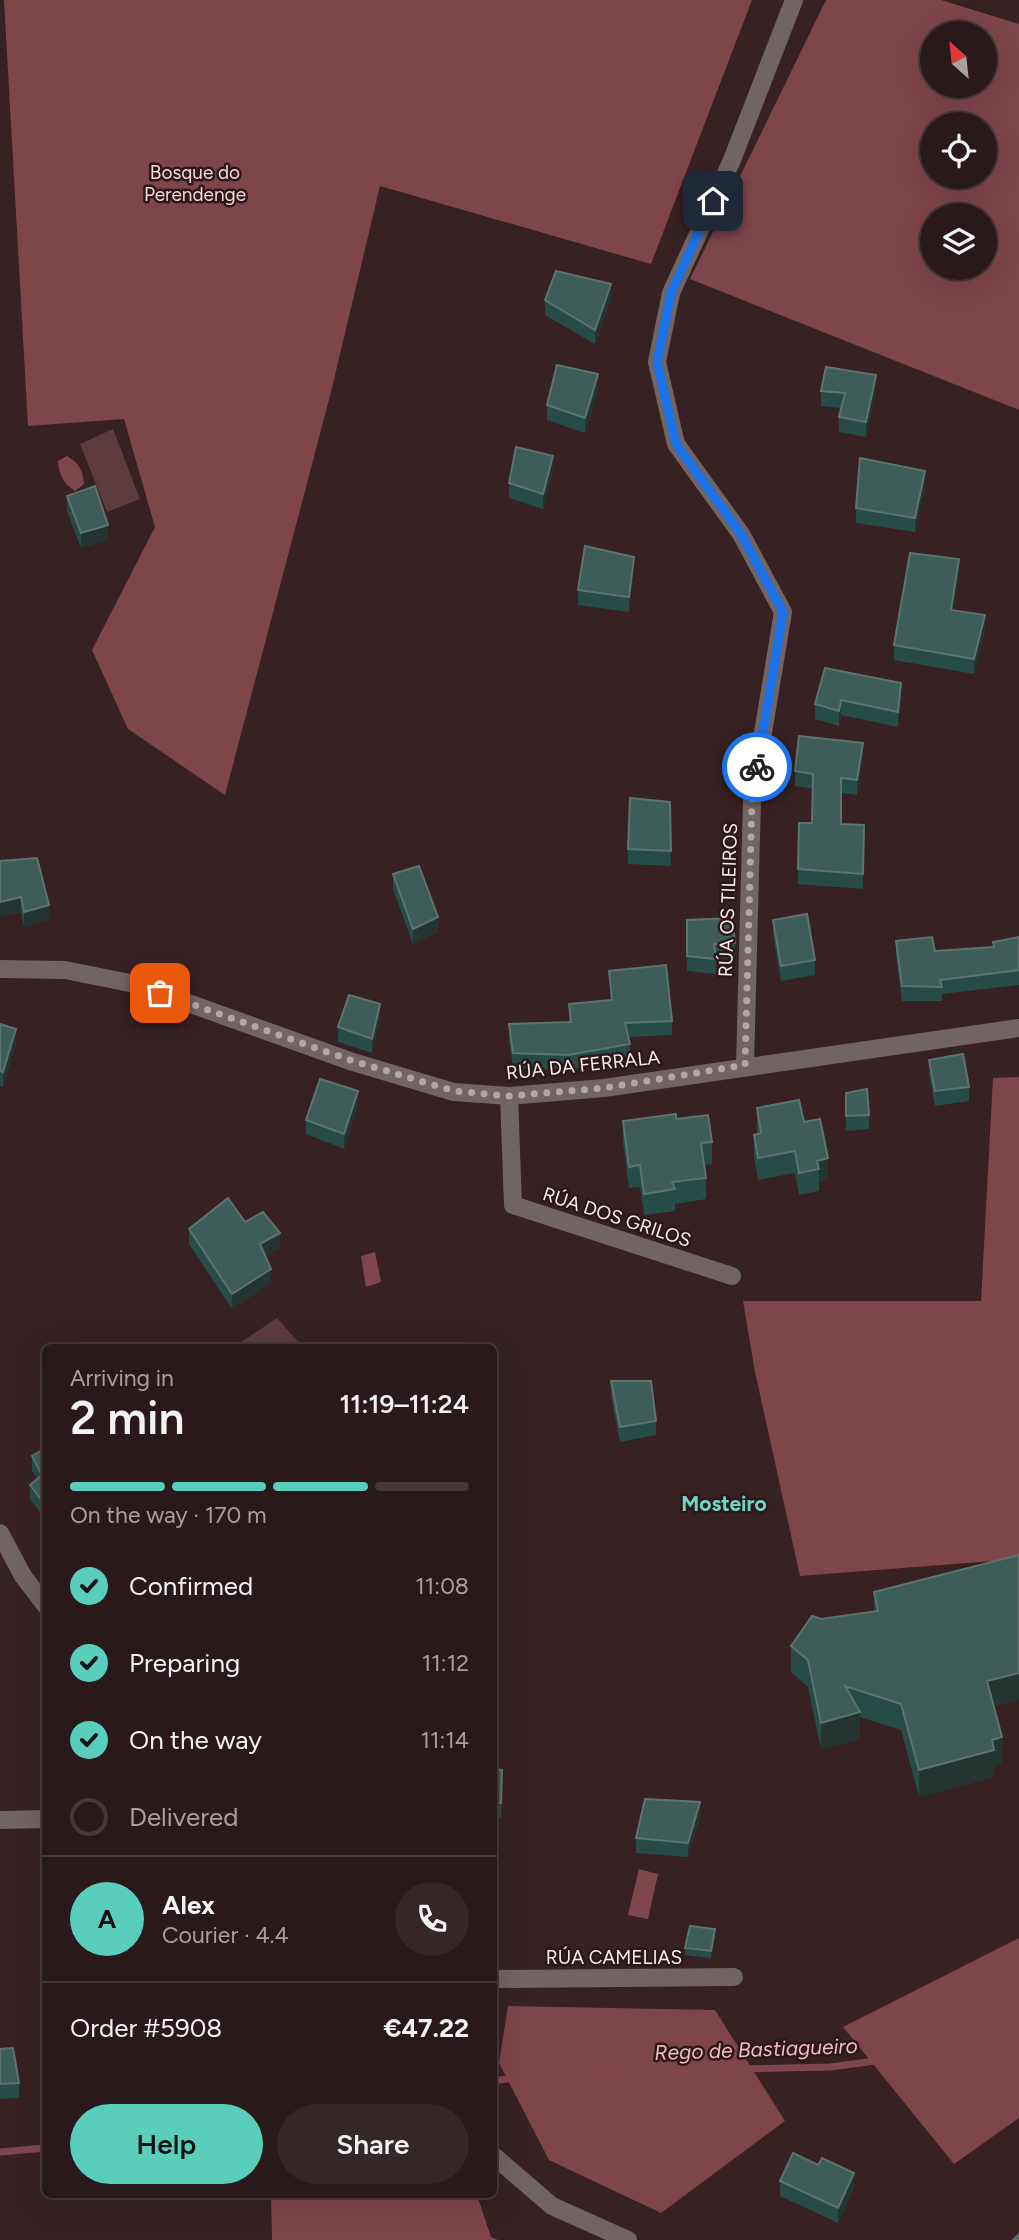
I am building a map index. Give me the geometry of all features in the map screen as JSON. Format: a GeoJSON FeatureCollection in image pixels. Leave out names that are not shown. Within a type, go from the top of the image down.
{"type":"FeatureCollection","features":[{"type":"Feature","properties":{"kind":"street","name":"RÚA OS TILEIROS"},"geometry":{"type":"LineString","coordinates":[[745,1065],[752,799],[783,612],[741,534],[676,444],[657,362],[671,293],[732,160],[794,0]]}},
{"type":"Feature","properties":{"kind":"street","name":"RÚA DA FERRALA"},"geometry":{"type":"LineString","coordinates":[[0,969],[65,970],[135,984],[376,1068],[454,1091],[509,1096],[604,1088],[745,1065],[1019,1028]]}},
{"type":"Feature","properties":{"kind":"street","name":"RÚA DOS GRILOS"},"geometry":{"type":"LineString","coordinates":[[509,1096],[513,1206],[732,1276]]}},
{"type":"Feature","properties":{"kind":"street"},"geometry":{"type":"LineString","coordinates":[[0,1533],[23,1576],[42,1601]]}},
{"type":"Feature","properties":{"kind":"street"},"geometry":{"type":"LineString","coordinates":[[0,1820],[42,1819]]}},
{"type":"Feature","properties":{"kind":"street","name":"RÚA CAMELIAS"},"geometry":{"type":"LineString","coordinates":[[497,1979],[734,1978]]}},
{"type":"Feature","properties":{"kind":"street"},"geometry":{"type":"LineString","coordinates":[[497,2159],[552,2206],[628,2240]]}},
{"type":"Feature","properties":{"kind":"shaded area"},"geometry":{"type":"Polygon","coordinates":[[[113,429],[140,499],[107,512],[80,444],[113,429]]]}},
{"type":"Feature","properties":{"kind":"shaded area"},"geometry":{"type":"Polygon","coordinates":[[[67,456],[80,467],[83,475],[84,484],[75,491],[65,482],[59,470],[58,461],[67,456]]]}},
{"type":"Feature","properties":{"kind":"shaded area"},"geometry":{"type":"Polygon","coordinates":[[[375,1252],[381,1282],[366,1287],[361,1256],[375,1252]]]}},
{"type":"Feature","properties":{"kind":"shaded area"},"geometry":{"type":"Polygon","coordinates":[[[277,1318],[300,1344],[238,1344],[277,1318]]]}},
{"type":"Feature","properties":{"kind":"shaded area"},"geometry":{"type":"Polygon","coordinates":[[[639,1869],[658,1874],[648,1919],[628,1915],[639,1869]]]}},
{"type":"Feature","properties":{"kind":"green space","name":"Bosque do Perendenge"},"geometry":{"type":"Polygon","coordinates":[[[4,0],[752,0],[651,264],[380,186],[331,392],[225,795],[128,729],[92,650],[155,527],[124,419],[28,426],[4,0]]]}},
{"type":"Feature","properties":{"kind":"green space"},"geometry":{"type":"Polygon","coordinates":[[[826,0],[941,0],[1019,24],[1019,410],[690,279],[826,0]]]}},
{"type":"Feature","properties":{"kind":"green space"},"geometry":{"type":"Polygon","coordinates":[[[1019,1077],[1019,1559],[800,1576],[755,1372],[743,1301],[981,1301],[993,1078],[1019,1077]]]}},
{"type":"Feature","properties":{"kind":"green space"},"geometry":{"type":"Polygon","coordinates":[[[1019,1938],[1019,2118],[954,2164],[843,2027],[1019,1938]]]}},
{"type":"Feature","properties":{"kind":"green space"},"geometry":{"type":"Polygon","coordinates":[[[508,2006],[715,2010],[785,2121],[661,2213],[549,2160],[499,2063],[508,2006]]]}},
{"type":"Feature","properties":{"kind":"green space"},"geometry":{"type":"Polygon","coordinates":[[[271,2198],[478,2198],[491,2237],[498,2240],[272,2240],[271,2198]]]}},
{"type":"Feature","properties":{"kind":"building"},"geometry":{"type":"Polygon","coordinates":[[[556,271],[611,284],[595,330],[545,300],[556,271]]]}},
{"type":"Feature","properties":{"kind":"building"},"geometry":{"type":"Polygon","coordinates":[[[557,365],[598,374],[585,418],[547,405],[557,365]]]}},
{"type":"Feature","properties":{"kind":"building"},"geometry":{"type":"Polygon","coordinates":[[[826,367],[876,375],[866,422],[839,417],[845,393],[821,391],[826,367]]]}},
{"type":"Feature","properties":{"kind":"building"},"geometry":{"type":"Polygon","coordinates":[[[516,447],[553,456],[543,494],[509,483],[516,447]]]}},
{"type":"Feature","properties":{"kind":"building"},"geometry":{"type":"Polygon","coordinates":[[[860,458],[925,471],[915,518],[856,508],[860,458]]]}},
{"type":"Feature","properties":{"kind":"building"},"geometry":{"type":"Polygon","coordinates":[[[95,486],[108,525],[81,533],[67,496],[95,486]]]}},
{"type":"Feature","properties":{"kind":"building"},"geometry":{"type":"Polygon","coordinates":[[[585,546],[634,557],[629,597],[578,590],[585,546]]]}},
{"type":"Feature","properties":{"kind":"building"},"geometry":{"type":"Polygon","coordinates":[[[910,553],[959,559],[951,610],[985,615],[974,659],[894,645],[910,553]]]}},
{"type":"Feature","properties":{"kind":"building"},"geometry":{"type":"Polygon","coordinates":[[[825,668],[901,683],[898,712],[841,700],[839,711],[815,704],[825,668]]]}},
{"type":"Feature","properties":{"kind":"building"},"geometry":{"type":"Polygon","coordinates":[[[799,736],[863,743],[857,780],[841,778],[841,824],[864,825],[863,874],[798,869],[799,823],[812,823],[813,774],[795,771],[799,736]]]}},
{"type":"Feature","properties":{"kind":"building"},"geometry":{"type":"Polygon","coordinates":[[[630,798],[670,802],[671,851],[628,849],[630,798]]]}},
{"type":"Feature","properties":{"kind":"building"},"geometry":{"type":"Polygon","coordinates":[[[37,858],[49,905],[24,912],[21,897],[0,902],[0,861],[37,858]]]}},
{"type":"Feature","properties":{"kind":"building"},"geometry":{"type":"Polygon","coordinates":[[[419,866],[438,917],[413,929],[393,874],[419,866]]]}},
{"type":"Feature","properties":{"kind":"building"},"geometry":{"type":"Polygon","coordinates":[[[807,914],[815,960],[781,966],[773,920],[807,914]]]}},
{"type":"Feature","properties":{"kind":"building"},"geometry":{"type":"Polygon","coordinates":[[[732,918],[735,943],[714,944],[716,959],[687,956],[687,920],[732,918]]]}},
{"type":"Feature","properties":{"kind":"building"},"geometry":{"type":"Polygon","coordinates":[[[932,937],[935,951],[994,947],[993,942],[1019,937],[1019,970],[940,980],[942,987],[902,986],[896,941],[932,937]]]}},
{"type":"Feature","properties":{"kind":"building"},"geometry":{"type":"Polygon","coordinates":[[[666,965],[672,1021],[625,1023],[630,1044],[568,1055],[513,1053],[509,1024],[571,1022],[569,1004],[612,1000],[609,971],[666,965]]]}},
{"type":"Feature","properties":{"kind":"building"},"geometry":{"type":"Polygon","coordinates":[[[349,995],[380,1004],[372,1039],[338,1027],[349,995]]]}},
{"type":"Feature","properties":{"kind":"building"},"geometry":{"type":"Polygon","coordinates":[[[0,1024],[16,1029],[3,1072],[0,1071],[0,1024]]]}},
{"type":"Feature","properties":{"kind":"building"},"geometry":{"type":"Polygon","coordinates":[[[963,1054],[969,1087],[935,1091],[929,1060],[963,1054]]]}},
{"type":"Feature","properties":{"kind":"building"},"geometry":{"type":"Polygon","coordinates":[[[320,1079],[358,1091],[344,1134],[306,1120],[320,1079]]]}},
{"type":"Feature","properties":{"kind":"building"},"geometry":{"type":"Polygon","coordinates":[[[867,1089],[869,1115],[846,1116],[846,1093],[867,1089]]]}},
{"type":"Feature","properties":{"kind":"building"},"geometry":{"type":"Polygon","coordinates":[[[799,1100],[804,1122],[820,1119],[828,1158],[817,1161],[819,1169],[799,1173],[795,1151],[758,1158],[754,1135],[761,1133],[757,1108],[799,1100]]]}},
{"type":"Feature","properties":{"kind":"building"},"geometry":{"type":"Polygon","coordinates":[[[676,1114],[676,1119],[708,1115],[712,1142],[701,1143],[706,1178],[672,1182],[675,1189],[644,1194],[640,1165],[629,1167],[623,1121],[676,1114]]]}},
{"type":"Feature","properties":{"kind":"building"},"geometry":{"type":"Polygon","coordinates":[[[228,1198],[245,1222],[263,1212],[280,1233],[260,1244],[271,1269],[232,1294],[189,1229],[228,1198]]]}},
{"type":"Feature","properties":{"kind":"building"},"geometry":{"type":"Polygon","coordinates":[[[611,1381],[651,1381],[656,1421],[620,1427],[611,1381]]]}},
{"type":"Feature","properties":{"kind":"building"},"geometry":{"type":"Polygon","coordinates":[[[42,1450],[42,1475],[32,1456],[42,1450]]]}},
{"type":"Feature","properties":{"kind":"building"},"geometry":{"type":"Polygon","coordinates":[[[42,1475],[42,1501],[30,1485],[42,1475]]]}},
{"type":"Feature","properties":{"kind":"building"},"geometry":{"type":"Polygon","coordinates":[[[1019,1555],[1019,1673],[987,1681],[1002,1737],[992,1740],[994,1750],[919,1770],[901,1704],[845,1686],[860,1712],[821,1723],[808,1660],[791,1646],[812,1616],[821,1619],[878,1611],[874,1592],[1019,1555]]]}},
{"type":"Feature","properties":{"kind":"building"},"geometry":{"type":"Polygon","coordinates":[[[497,1769],[502,1770],[501,1803],[497,1803],[497,1769]]]}},
{"type":"Feature","properties":{"kind":"building"},"geometry":{"type":"Polygon","coordinates":[[[645,1799],[700,1802],[688,1843],[636,1838],[645,1799]]]}},
{"type":"Feature","properties":{"kind":"building"},"geometry":{"type":"Polygon","coordinates":[[[690,1926],[715,1929],[711,1951],[685,1948],[690,1926]]]}},
{"type":"Feature","properties":{"kind":"building"},"geometry":{"type":"Polygon","coordinates":[[[13,2048],[19,2083],[0,2084],[0,2049],[13,2048]]]}},
{"type":"Feature","properties":{"kind":"building"},"geometry":{"type":"Polygon","coordinates":[[[793,2153],[818,2165],[822,2158],[854,2173],[838,2208],[780,2181],[793,2153]]]}},
{"type":"Feature","properties":{"kind":"waterway","name":"Rego de Bastiagueiro"},"geometry":{"type":"LineString","coordinates":[[497,2081],[547,2073],[830,2067],[1019,2042]]}},
{"type":"Feature","properties":{"kind":"waterway","name":"Rego de Bastiagueiro"},"geometry":{"type":"LineString","coordinates":[[0,2152],[42,2148]]}},
{"type":"Feature","properties":{"kind":"way so far"},"geometry":{"type":"LineString","coordinates":[[160,993],[350,1060],[454,1091],[509,1096],[604,1088],[745,1065],[752,799],[757,767]]}},
{"type":"Feature","properties":{"kind":"district","name":"Mosteiro"},"geometry":{"type":"Point","coordinates":[724,1503]}},
{"type":"Feature","properties":{"kind":"route"},"geometry":{"type":"LineString","coordinates":[[713,201],[671,293],[657,362],[676,444],[741,534],[783,612],[757,767]]}}]}
